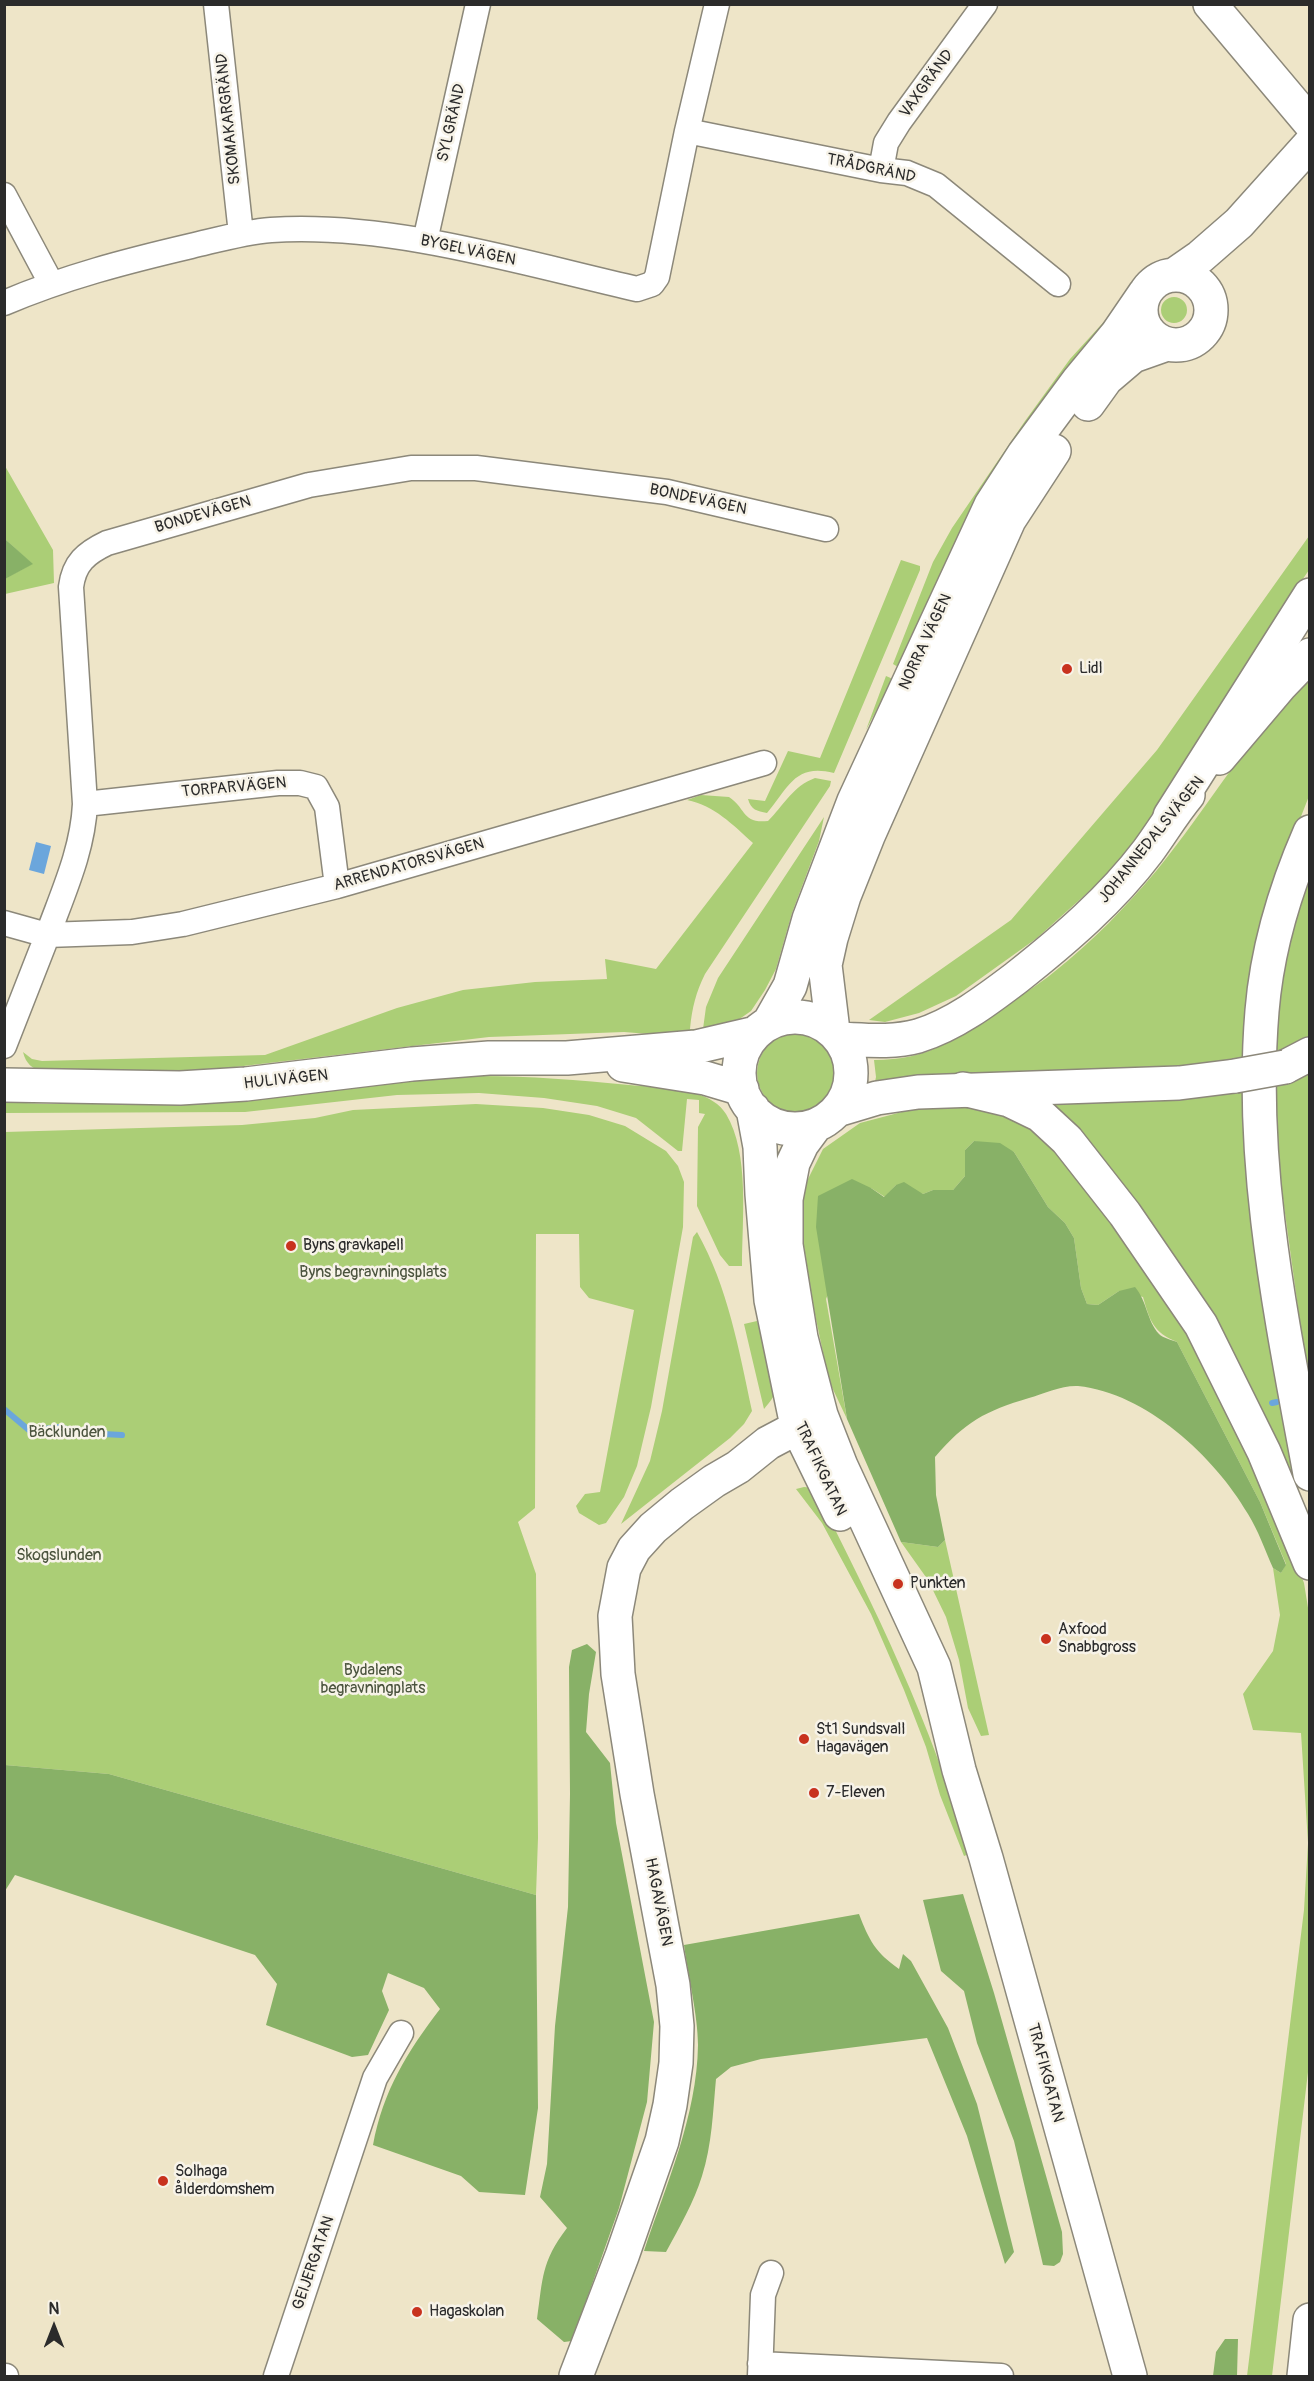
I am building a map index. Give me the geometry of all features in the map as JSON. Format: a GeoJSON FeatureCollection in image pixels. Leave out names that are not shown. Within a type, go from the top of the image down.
{"type":"FeatureCollection","features":[{"type":"Feature","properties":{"kind":"main road"},"geometry":{"type":"LineString","coordinates":[[1216,7],[1310,123]]}},
{"type":"Feature","properties":{"kind":"main road"},"geometry":{"type":"LineString","coordinates":[[1239,223],[1217,271],[1210,301],[1210,318],[1201,334],[1187,343],[1167,344],[1155,338],[1147,330],[1142,319],[1141,306],[1145,293],[1162,278],[1174,275],[1200,257],[1239,223],[1310,144]]}},
{"type":"Feature","properties":{"kind":"main road"},"geometry":{"type":"LineString","coordinates":[[1174,275],[1196,282],[1206,292],[1210,301]]}},
{"type":"Feature","properties":{"kind":"main road","name":"NORRA VÄGEN"},"geometry":{"type":"LineString","coordinates":[[762,1028],[790,986],[809,919],[854,801],[991,505],[1077,381],[1117,334],[1145,293]]}},
{"type":"Feature","properties":{"kind":"main road","name":"NORRA VÄGEN"},"geometry":{"type":"LineString","coordinates":[[837,1035],[825,965],[844,896],[868,836],[1009,520],[1047,461],[1106,379],[1133,356],[1167,344]]}},
{"type":"Feature","properties":{"kind":"main road"},"geometry":{"type":"LineString","coordinates":[[1170,816],[1310,595]]}},
{"type":"Feature","properties":{"kind":"main road","name":"JOHANNEDALSVÄGEN"},"geometry":{"type":"LineString","coordinates":[[837,1035],[889,1041],[918,1036],[946,1024],[987,1000],[1090,917],[1148,851],[1170,816],[1280,686],[1310,655]]}},
{"type":"Feature","properties":{"kind":"main road"},"geometry":{"type":"LineString","coordinates":[[1310,832],[1288,888],[1273,947],[1262,1009],[1260,1057],[1262,1167],[1278,1298],[1310,1474]]}},
{"type":"Feature","properties":{"kind":"main road"},"geometry":{"type":"LineString","coordinates":[[826,1118],[847,1096],[852,1071],[847,1050],[837,1035],[816,1021],[798,1017],[778,1019],[762,1028],[741,1058],[739,1068],[747,1099],[774,1125],[793,1129],[826,1118],[878,1098],[918,1092],[1179,1083],[1235,1076],[1297,1060]]}},
{"type":"Feature","properties":{"kind":"main road","name":"HULIVÄGEN"},"geometry":{"type":"LineString","coordinates":[[4,1085],[180,1088],[246,1084],[412,1064],[489,1058],[567,1058],[696,1047],[762,1028]]}},
{"type":"Feature","properties":{"kind":"main road","name":"HULIVÄGEN"},"geometry":{"type":"LineString","coordinates":[[567,1058],[705,1078],[747,1099]]}},
{"type":"Feature","properties":{"kind":"main road"},"geometry":{"type":"LineString","coordinates":[[963,1089],[1009,1100],[1040,1115],[1067,1140],[1125,1214],[1201,1325],[1212,1345],[1264,1452],[1310,1563]]}},
{"type":"Feature","properties":{"kind":"main road","name":"TRAFIKGATAN"},"geometry":{"type":"LineString","coordinates":[[747,1099],[760,1148],[771,1300],[814,1430],[959,1770],[1130,2376]]}},
{"type":"Feature","properties":{"kind":"main road","name":"TRAFIKGATAN"},"geometry":{"type":"LineString","coordinates":[[814,1430],[786,1245],[786,1199],[793,1163],[802,1144],[826,1118]]}},
{"type":"Feature","properties":{"kind":"main road","name":"HAGAVÄGEN"},"geometry":{"type":"LineString","coordinates":[[576,2376],[622,2256],[662,2141],[676,2063],[677,2026],[673,1985],[637,1794],[618,1674],[617,1608],[624,1568],[634,1550],[653,1528],[682,1504],[738,1467],[768,1443],[814,1430]]}},
{"type":"Feature","properties":{"kind":"main road"},"geometry":{"type":"LineString","coordinates":[[1304,2376],[1310,2320]]}},
{"type":"Feature","properties":{"kind":"street","name":"SKOMAKARGRÄND"},"geometry":{"type":"LineString","coordinates":[[216,4],[242,234]]}},
{"type":"Feature","properties":{"kind":"street","name":"SYLGRÄND"},"geometry":{"type":"LineString","coordinates":[[425,240],[478,4]]}},
{"type":"Feature","properties":{"kind":"street","name":"BYGELVÄGEN"},"geometry":{"type":"LineString","coordinates":[[4,303],[51,283],[150,256],[242,234],[271,230],[338,231],[425,240],[637,289],[652,284],[657,277],[687,131],[717,4]]}},
{"type":"Feature","properties":{"kind":"street","name":"VAXGRÄND"},"geometry":{"type":"LineString","coordinates":[[881,170],[886,143],[899,122],[985,4]]}},
{"type":"Feature","properties":{"kind":"street","name":"TRÅDGRÄND"},"geometry":{"type":"LineString","coordinates":[[687,131],[881,170],[907,173],[936,185],[1058,284]]}},
{"type":"Feature","properties":{"kind":"street"},"geometry":{"type":"LineString","coordinates":[[4,195],[51,283]]}},
{"type":"Feature","properties":{"kind":"street","name":"BONDEVÄGEN"},"geometry":{"type":"LineString","coordinates":[[4,1046],[78,854],[84,826],[85,804],[71,587],[73,573],[79,561],[89,552],[107,543],[309,485],[411,468],[476,468],[667,492],[826,530]]}},
{"type":"Feature","properties":{"kind":"street","name":"ARRENDATORSVÄGEN"},"geometry":{"type":"LineString","coordinates":[[4,923],[47,935],[121,933],[183,924],[337,886],[764,763]]}},
{"type":"Feature","properties":{"kind":"street","name":"TORPARVÄGEN"},"geometry":{"type":"LineString","coordinates":[[85,804],[278,783],[300,783],[316,787],[327,807],[337,886]]}},
{"type":"Feature","properties":{"kind":"street","name":"GEIJERGATAN"},"geometry":{"type":"LineString","coordinates":[[276,2376],[375,2078],[401,2033]]}},
{"type":"Feature","properties":{"kind":"street"},"geometry":{"type":"LineString","coordinates":[[771,2273],[763,2295],[760,2370],[1001,2376]]}},
{"type":"Feature","properties":{"kind":"green space"},"geometry":{"type":"Polygon","coordinates":[[[1174,297],[1183,301],[1187,310],[1183,319],[1174,323],[1165,319],[1161,310],[1165,301],[1174,297]]]}},
{"type":"Feature","properties":{"kind":"green space"},"geometry":{"type":"Polygon","coordinates":[[[1110,315],[898,667],[893,664],[933,562],[952,528],[1070,359],[1110,315]]]}},
{"type":"Feature","properties":{"kind":"green space"},"geometry":{"type":"Polygon","coordinates":[[[5,466],[53,550],[54,583],[5,594],[4,579],[32,564],[5,539],[5,466]]]}},
{"type":"Feature","properties":{"kind":"green space"},"geometry":{"type":"Polygon","coordinates":[[[1309,536],[1309,570],[1277,617],[1152,821],[1105,877],[1037,938],[956,996],[919,1013],[885,1022],[869,1020],[1011,920],[1157,750],[1309,536]]]}},
{"type":"Feature","properties":{"kind":"green space"},"geometry":{"type":"Polygon","coordinates":[[[5,539],[33,564],[5,579],[5,539]]]}},
{"type":"Feature","properties":{"kind":"green space"},"geometry":{"type":"Polygon","coordinates":[[[901,560],[920,566],[920,570],[834,773],[810,771],[801,774],[788,786],[767,813],[760,812],[751,806],[748,799],[765,801],[788,751],[820,758],[901,560]]]}},
{"type":"Feature","properties":{"kind":"green space"},"geometry":{"type":"Polygon","coordinates":[[[1309,672],[1309,796],[1295,832],[1245,1060],[1182,1068],[873,1091],[876,1077],[874,1060],[910,1056],[953,1039],[1040,983],[1095,936],[1121,911],[1157,870],[1269,719],[1309,672]]]}},
{"type":"Feature","properties":{"kind":"green space"},"geometry":{"type":"Polygon","coordinates":[[[886,676],[893,679],[866,730],[886,676]]]}},
{"type":"Feature","properties":{"kind":"green space"},"geometry":{"type":"Polygon","coordinates":[[[815,778],[831,781],[830,786],[705,974],[697,994],[690,1029],[703,1029],[706,1007],[718,978],[824,817],[819,841],[792,913],[776,969],[751,1011],[728,1027],[686,1037],[624,1032],[489,1037],[167,1075],[43,1073],[30,1065],[24,1056],[23,1052],[32,1059],[42,1061],[265,1055],[397,1008],[463,990],[535,982],[607,979],[605,959],[656,969],[753,843],[715,811],[687,800],[701,795],[729,797],[749,818],[768,821],[795,791],[807,781],[815,778]]]}},
{"type":"Feature","properties":{"kind":"green space"},"geometry":{"type":"Polygon","coordinates":[[[1309,870],[1309,1040],[1304,1044],[1273,1054],[1284,951],[1309,870]]]}},
{"type":"Feature","properties":{"kind":"green space"},"geometry":{"type":"Polygon","coordinates":[[[789,1033],[805,1033],[826,1044],[837,1065],[837,1081],[826,1102],[805,1113],[789,1113],[775,1107],[763,1095],[757,1081],[757,1065],[763,1051],[775,1039],[789,1033]]]}},
{"type":"Feature","properties":{"kind":"green space"},"geometry":{"type":"Polygon","coordinates":[[[1309,1073],[1309,1388],[1281,1184],[1273,1086],[1287,1083],[1309,1073]]]}},
{"type":"Feature","properties":{"kind":"green space"},"geometry":{"type":"Polygon","coordinates":[[[479,1076],[554,1079],[663,1088],[701,1095],[713,1101],[726,1114],[739,1148],[743,1188],[742,1266],[729,1266],[720,1255],[697,1206],[698,1127],[705,1114],[699,1113],[699,1100],[687,1099],[682,1151],[678,1151],[636,1118],[597,1106],[544,1098],[479,1093],[397,1095],[245,1112],[5,1113],[4,1102],[188,1104],[242,1101],[396,1080],[479,1076]]]}},
{"type":"Feature","properties":{"kind":"green space"},"geometry":{"type":"Polygon","coordinates":[[[1247,1091],[1255,1229],[1300,1498],[1198,1292],[1142,1210],[1056,1109],[1059,1101],[1186,1098],[1247,1091]]]}},
{"type":"Feature","properties":{"kind":"green space"},"geometry":{"type":"Polygon","coordinates":[[[476,1104],[543,1108],[589,1115],[625,1126],[666,1151],[678,1166],[684,1182],[683,1227],[651,1407],[637,1466],[624,1497],[606,1523],[599,1525],[579,1513],[576,1506],[585,1494],[600,1492],[634,1310],[589,1298],[580,1287],[579,1234],[536,1234],[535,1508],[518,1522],[536,1574],[538,1838],[536,1895],[109,1774],[5,1765],[5,1132],[242,1125],[315,1118],[353,1110],[476,1104]]]}},
{"type":"Feature","properties":{"kind":"green space"},"geometry":{"type":"Polygon","coordinates":[[[963,1107],[1003,1115],[1030,1125],[1054,1145],[1117,1221],[1187,1328],[1272,1499],[1304,1583],[1309,1614],[1310,2055],[1272,2376],[1247,2376],[1304,1910],[1308,1843],[1301,1733],[1253,1730],[1243,1694],[1273,1651],[1280,1615],[1273,1568],[1281,1573],[1286,1564],[1260,1502],[1177,1342],[1163,1334],[1154,1325],[1143,1297],[1119,1291],[1098,1305],[1087,1304],[1081,1288],[1074,1238],[1065,1223],[1048,1207],[1014,1152],[974,1141],[965,1150],[965,1176],[953,1190],[933,1190],[923,1194],[896,1185],[885,1197],[871,1188],[826,1299],[847,1419],[829,1381],[813,1305],[800,1221],[805,1185],[823,1149],[860,1123],[917,1108],[963,1107]]]}},
{"type":"Feature","properties":{"kind":"green space"},"geometry":{"type":"Polygon","coordinates":[[[974,1141],[1000,1143],[1014,1152],[1048,1207],[1065,1223],[1074,1238],[1081,1288],[1087,1304],[1098,1305],[1119,1291],[1135,1287],[1155,1329],[1165,1338],[1177,1342],[1260,1502],[1286,1565],[1281,1573],[1273,1568],[1255,1527],[1234,1492],[1198,1450],[1176,1431],[1129,1401],[1103,1391],[1078,1386],[1060,1388],[1000,1408],[966,1426],[935,1457],[936,1495],[945,1540],[938,1547],[901,1542],[847,1419],[816,1227],[818,1196],[852,1179],[884,1197],[896,1185],[904,1182],[923,1194],[933,1190],[953,1190],[965,1176],[965,1150],[974,1141]]]}},
{"type":"Feature","properties":{"kind":"green space"},"geometry":{"type":"Polygon","coordinates":[[[697,1232],[725,1297],[752,1411],[744,1424],[730,1438],[621,1524],[650,1461],[662,1411],[693,1237],[697,1232]]]}},
{"type":"Feature","properties":{"kind":"green space"},"geometry":{"type":"Polygon","coordinates":[[[757,1321],[771,1359],[775,1380],[773,1397],[764,1409],[744,1324],[757,1321]]]}},
{"type":"Feature","properties":{"kind":"green space"},"geometry":{"type":"Polygon","coordinates":[[[814,1488],[880,1622],[920,1712],[954,1805],[969,1854],[964,1856],[940,1795],[926,1747],[871,1614],[822,1523],[796,1489],[814,1488]]]}},
{"type":"Feature","properties":{"kind":"green space"},"geometry":{"type":"Polygon","coordinates":[[[945,1540],[989,1735],[981,1736],[968,1708],[959,1660],[946,1617],[928,1580],[901,1542],[938,1547],[945,1540]]]}},
{"type":"Feature","properties":{"kind":"green space"},"geometry":{"type":"Polygon","coordinates":[[[587,1644],[596,1652],[586,1732],[610,1763],[616,1823],[654,2022],[647,2102],[619,2208],[572,2341],[564,2342],[537,2319],[544,2271],[552,2251],[567,2228],[540,2197],[547,2164],[555,2026],[568,1907],[569,1667],[572,1650],[587,1644]]]}},
{"type":"Feature","properties":{"kind":"green space"},"geometry":{"type":"Polygon","coordinates":[[[5,1765],[109,1774],[536,1895],[538,2108],[525,2195],[479,2192],[461,2176],[373,2145],[383,2107],[398,2073],[440,2009],[424,1988],[388,1973],[382,1991],[389,2010],[368,2055],[352,2057],[266,2025],[277,1984],[255,1955],[15,1875],[5,1891],[5,1765]]]}},
{"type":"Feature","properties":{"kind":"green space"},"geometry":{"type":"Polygon","coordinates":[[[963,1894],[994,1993],[1062,2232],[1063,2254],[1060,2262],[1054,2266],[1043,2265],[1014,2141],[977,2043],[964,1991],[941,1971],[923,1900],[963,1894]]]}},
{"type":"Feature","properties":{"kind":"green space"},"geometry":{"type":"Polygon","coordinates":[[[859,1914],[870,1938],[884,1957],[899,1969],[903,1954],[911,1961],[948,2028],[977,2104],[1014,2252],[1005,2264],[967,2136],[927,2038],[761,2059],[731,2067],[716,2079],[708,2152],[699,2186],[691,2205],[666,2252],[644,2251],[679,2150],[696,2072],[698,2045],[696,2021],[684,1945],[859,1914]]]}},
{"type":"Feature","properties":{"kind":"green space"},"geometry":{"type":"Polygon","coordinates":[[[1225,2339],[1238,2339],[1237,2376],[1213,2376],[1216,2352],[1225,2339]]]}},
{"type":"Feature","properties":{"kind":"water"},"geometry":{"type":"Polygon","coordinates":[[[36,842],[51,846],[44,874],[29,870],[36,842]]]}},
{"type":"Feature","properties":{"kind":"waterway"},"geometry":{"type":"LineString","coordinates":[[1272,1403],[1277,1402]]}},
{"type":"Feature","properties":{"kind":"waterway"},"geometry":{"type":"LineString","coordinates":[[4,1409],[30,1431],[58,1427],[84,1433],[122,1435]]}},
{"type":"Feature","properties":{"kind":"place","name":"Lidl"},"geometry":{"type":"Point","coordinates":[1067,669]}},
{"type":"Feature","properties":{"kind":"place","name":"Byns gravkapell"},"geometry":{"type":"Point","coordinates":[291,1246]}},
{"type":"Feature","properties":{"kind":"place","name":"Punkten"},"geometry":{"type":"Point","coordinates":[898,1584]}},
{"type":"Feature","properties":{"kind":"place","name":"Axfood Snabbgross"},"geometry":{"type":"Point","coordinates":[1046,1639]}},
{"type":"Feature","properties":{"kind":"place","name":"St1 Sundsvall Hagavägen"},"geometry":{"type":"Point","coordinates":[804,1739]}},
{"type":"Feature","properties":{"kind":"place","name":"7-Eleven"},"geometry":{"type":"Point","coordinates":[814,1793]}},
{"type":"Feature","properties":{"kind":"place","name":"Solhaga ålderdomshem"},"geometry":{"type":"Point","coordinates":[163,2181]}},
{"type":"Feature","properties":{"kind":"place","name":"Hagaskolan"},"geometry":{"type":"Point","coordinates":[417,2312]}},
{"type":"Feature","properties":{"kind":"park label","name":"Byns begravningsplats"},"geometry":{"type":"Point","coordinates":[373,1273]}},
{"type":"Feature","properties":{"kind":"park label","name":"Bäcklunden"},"geometry":{"type":"Point","coordinates":[67,1433]}},
{"type":"Feature","properties":{"kind":"park label","name":"Skogslunden"},"geometry":{"type":"Point","coordinates":[59,1556]}},
{"type":"Feature","properties":{"kind":"park label","name":"Bydalens begravningplats"},"geometry":{"type":"Point","coordinates":[373,1680]}}]}
